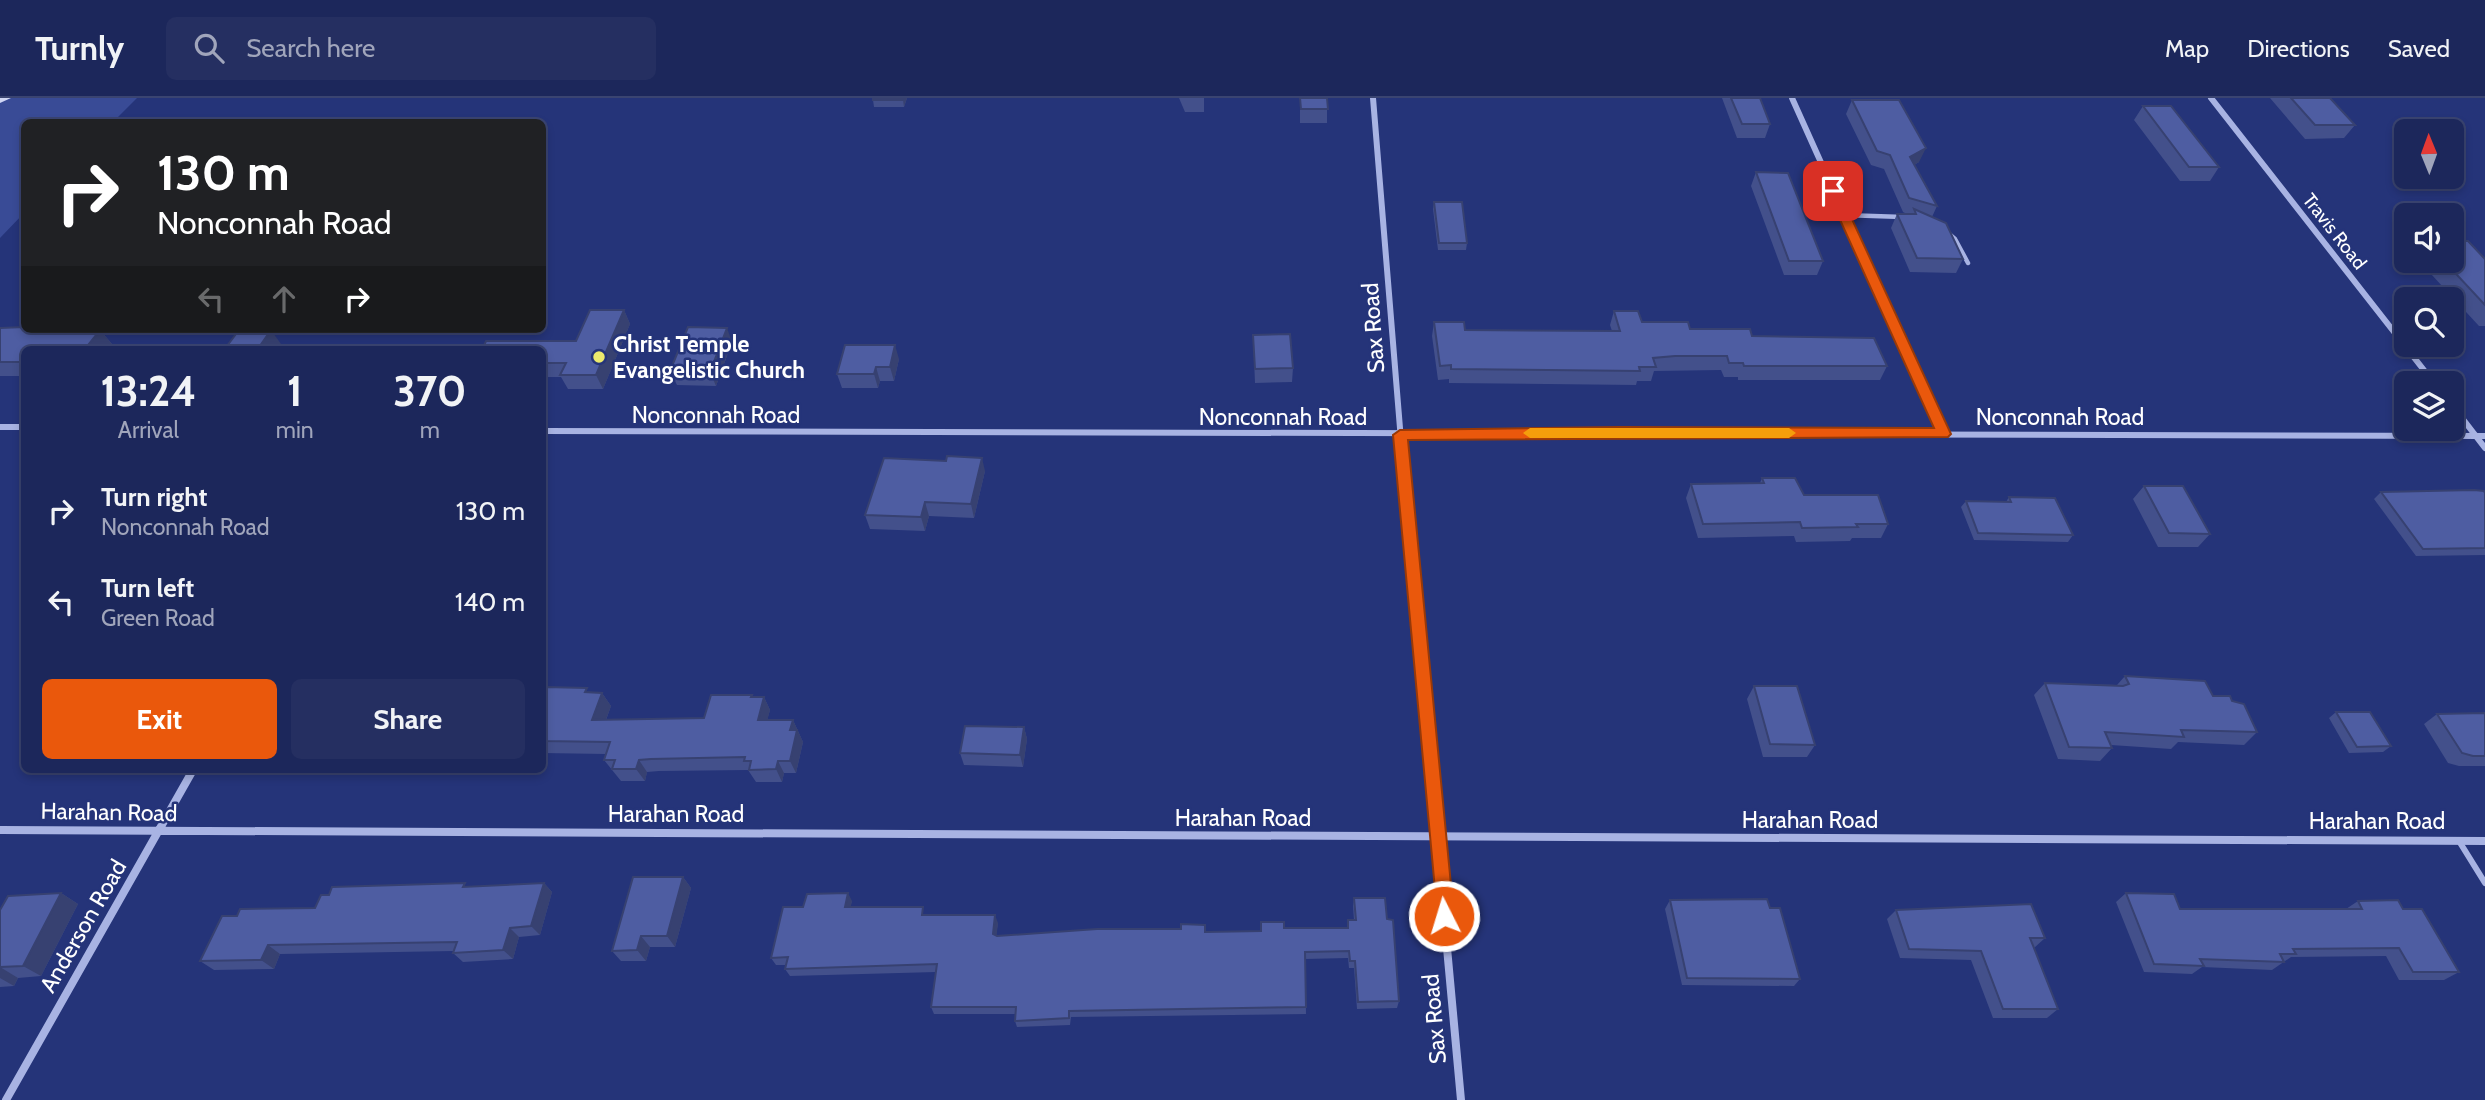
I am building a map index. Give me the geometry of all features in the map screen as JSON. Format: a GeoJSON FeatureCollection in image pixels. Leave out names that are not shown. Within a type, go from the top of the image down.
{"type":"FeatureCollection","features":[{"type":"Feature","properties":{"kind":"main road"},"geometry":{"type":"LineString","coordinates":[[0,100],[6,98]]}},
{"type":"Feature","properties":{"kind":"street","name":"Sax Road"},"geometry":{"type":"LineString","coordinates":[[1373,98],[1400,435],[1461,1100]]}},
{"type":"Feature","properties":{"kind":"street"},"geometry":{"type":"LineString","coordinates":[[1792,98],[1943,434]]}},
{"type":"Feature","properties":{"kind":"street","name":"Travis Road"},"geometry":{"type":"LineString","coordinates":[[2211,98],[2425,371]]}},
{"type":"Feature","properties":{"kind":"street"},"geometry":{"type":"LineString","coordinates":[[2464,420],[2485,448]]}},
{"type":"Feature","properties":{"kind":"street"},"geometry":{"type":"LineString","coordinates":[[0,426],[21,427]]}},
{"type":"Feature","properties":{"kind":"street","name":"Nonconnah Road"},"geometry":{"type":"LineString","coordinates":[[546,431],[2485,436]]}},
{"type":"Feature","properties":{"kind":"street","name":"Anderson Road"},"geometry":{"type":"LineString","coordinates":[[6,1100],[191,773]]}},
{"type":"Feature","properties":{"kind":"street","name":"Harahan Road"},"geometry":{"type":"LineString","coordinates":[[0,830],[2485,841]]}},
{"type":"Feature","properties":{"kind":"lane"},"geometry":{"type":"LineString","coordinates":[[1843,215],[1909,217]]}},
{"type":"Feature","properties":{"kind":"lane"},"geometry":{"type":"LineString","coordinates":[[1940,228],[1955,239],[1968,263]]}},
{"type":"Feature","properties":{"kind":"lane"},"geometry":{"type":"LineString","coordinates":[[2459,841],[2485,883]]}},
{"type":"Feature","properties":{"kind":"shaded area"},"geometry":{"type":"Polygon","coordinates":[[[0,98],[137,98],[116,119],[21,119],[21,216],[0,238],[0,98]]]}},
{"type":"Feature","properties":{"kind":"building"},"geometry":{"type":"Polygon","coordinates":[[[903,98],[903,100],[873,100],[903,98]]]}},
{"type":"Feature","properties":{"kind":"building"},"geometry":{"type":"Polygon","coordinates":[[[1300,98],[1327,98],[1328,109],[1301,109],[1300,98]]]}},
{"type":"Feature","properties":{"kind":"building"},"geometry":{"type":"Polygon","coordinates":[[[1731,98],[1760,98],[1770,124],[1742,124],[1731,98]]]}},
{"type":"Feature","properties":{"kind":"building"},"geometry":{"type":"Polygon","coordinates":[[[2291,98],[2330,98],[2355,125],[2315,125],[2291,98]]]}},
{"type":"Feature","properties":{"kind":"building"},"geometry":{"type":"Polygon","coordinates":[[[1852,100],[1899,100],[1926,148],[1910,157],[1937,206],[1909,198],[1890,155],[1877,151],[1852,100]]]}},
{"type":"Feature","properties":{"kind":"building"},"geometry":{"type":"Polygon","coordinates":[[[2143,106],[2171,106],[2219,167],[2189,167],[2143,106]]]}},
{"type":"Feature","properties":{"kind":"building"},"geometry":{"type":"Polygon","coordinates":[[[1756,172],[1788,173],[1823,261],[1789,261],[1756,172]]]}},
{"type":"Feature","properties":{"kind":"building"},"geometry":{"type":"Polygon","coordinates":[[[1434,202],[1462,202],[1467,243],[1439,243],[1434,202]]]}},
{"type":"Feature","properties":{"kind":"building"},"geometry":{"type":"Polygon","coordinates":[[[1914,209],[1946,223],[1963,259],[1917,258],[1897,214],[1916,214],[1914,209]]]}},
{"type":"Feature","properties":{"kind":"building"},"geometry":{"type":"Polygon","coordinates":[[[2464,241],[2468,241],[2485,259],[2485,305],[2455,273],[2464,273],[2464,241]]]}},
{"type":"Feature","properties":{"kind":"building"},"geometry":{"type":"Polygon","coordinates":[[[590,310],[624,310],[596,375],[560,375],[566,363],[546,363],[546,346],[484,346],[486,341],[576,341],[590,310]]]}},
{"type":"Feature","properties":{"kind":"building"},"geometry":{"type":"Polygon","coordinates":[[[1614,311],[1638,311],[1642,322],[1688,322],[1690,329],[1750,329],[1752,336],[1874,338],[1887,366],[1744,366],[1743,363],[1729,363],[1727,356],[1675,356],[1653,358],[1656,367],[1639,367],[1640,371],[1451,369],[1451,365],[1440,366],[1434,322],[1464,322],[1465,330],[1620,331],[1614,311]]]}},
{"type":"Feature","properties":{"kind":"building"},"geometry":{"type":"Polygon","coordinates":[[[21,327],[21,333],[98,333],[87,346],[21,346],[21,362],[0,362],[0,328],[21,327]]]}},
{"type":"Feature","properties":{"kind":"building"},"geometry":{"type":"Polygon","coordinates":[[[688,327],[727,328],[710,372],[670,371],[688,327]]]}},
{"type":"Feature","properties":{"kind":"building"},"geometry":{"type":"Polygon","coordinates":[[[237,333],[269,333],[260,346],[227,346],[237,333]]]}},
{"type":"Feature","properties":{"kind":"building"},"geometry":{"type":"Polygon","coordinates":[[[1290,334],[1293,368],[1255,369],[1253,335],[1290,334]]]}},
{"type":"Feature","properties":{"kind":"building"},"geometry":{"type":"Polygon","coordinates":[[[845,345],[895,345],[890,367],[876,367],[874,374],[837,374],[845,345]]]}},
{"type":"Feature","properties":{"kind":"building"},"geometry":{"type":"Polygon","coordinates":[[[947,456],[982,458],[971,504],[925,502],[921,517],[865,515],[884,458],[946,461],[947,456]]]}},
{"type":"Feature","properties":{"kind":"building"},"geometry":{"type":"Polygon","coordinates":[[[1762,478],[1795,478],[1804,495],[1878,495],[1888,524],[1802,528],[1800,522],[1703,524],[1691,484],[1764,483],[1762,478]]]}},
{"type":"Feature","properties":{"kind":"building"},"geometry":{"type":"Polygon","coordinates":[[[2144,486],[2183,486],[2210,534],[2169,533],[2144,486]]]}},
{"type":"Feature","properties":{"kind":"building"},"geometry":{"type":"Polygon","coordinates":[[[2474,490],[2485,493],[2485,548],[2423,549],[2381,492],[2474,490]]]}},
{"type":"Feature","properties":{"kind":"building"},"geometry":{"type":"Polygon","coordinates":[[[2009,497],[2055,498],[2073,535],[1978,533],[1966,501],[2011,502],[2009,497]]]}},
{"type":"Feature","properties":{"kind":"building"},"geometry":{"type":"Polygon","coordinates":[[[2125,676],[2205,681],[2213,696],[2230,696],[2232,701],[2244,704],[2257,732],[2181,730],[2184,737],[2105,732],[2112,748],[2069,747],[2045,683],[2123,686],[2129,684],[2125,676]]]}},
{"type":"Feature","properties":{"kind":"building"},"geometry":{"type":"Polygon","coordinates":[[[1754,686],[1797,686],[1815,745],[1770,744],[1754,686]]]}},
{"type":"Feature","properties":{"kind":"building"},"geometry":{"type":"Polygon","coordinates":[[[546,687],[587,688],[585,692],[602,693],[592,720],[704,718],[711,695],[764,697],[758,720],[793,720],[790,730],[797,730],[790,761],[778,761],[776,769],[749,770],[751,761],[744,761],[745,757],[639,760],[636,769],[612,769],[615,760],[604,760],[610,742],[546,741],[546,687]]]}},
{"type":"Feature","properties":{"kind":"building"},"geometry":{"type":"Polygon","coordinates":[[[2336,712],[2370,712],[2391,746],[2357,747],[2336,712]]]}},
{"type":"Feature","properties":{"kind":"building"},"geometry":{"type":"Polygon","coordinates":[[[2485,713],[2485,756],[2462,753],[2437,714],[2485,713]]]}},
{"type":"Feature","properties":{"kind":"building"},"geometry":{"type":"Polygon","coordinates":[[[965,726],[1024,727],[1020,755],[960,753],[965,726]]]}},
{"type":"Feature","properties":{"kind":"building"},"geometry":{"type":"Polygon","coordinates":[[[633,877],[683,877],[667,936],[641,936],[637,950],[612,951],[633,877]]]}},
{"type":"Feature","properties":{"kind":"building"},"geometry":{"type":"Polygon","coordinates":[[[465,883],[463,887],[544,883],[531,926],[510,928],[503,950],[453,953],[457,942],[268,945],[261,960],[200,961],[222,916],[237,916],[240,909],[315,908],[321,895],[329,895],[332,887],[465,883]]]}},
{"type":"Feature","properties":{"kind":"building"},"geometry":{"type":"Polygon","coordinates":[[[61,893],[23,966],[0,967],[0,910],[8,896],[61,893]]]}},
{"type":"Feature","properties":{"kind":"building"},"geometry":{"type":"Polygon","coordinates":[[[848,893],[845,907],[923,907],[922,915],[995,915],[993,934],[997,936],[1097,929],[1181,929],[1181,924],[1205,925],[1205,932],[1261,931],[1261,922],[1284,922],[1284,928],[1348,928],[1348,920],[1356,920],[1354,898],[1385,898],[1387,919],[1393,920],[1399,1001],[1358,1002],[1355,961],[1350,961],[1349,951],[1305,952],[1306,1007],[1069,1011],[1069,1018],[1015,1021],[1016,1007],[931,1007],[937,964],[785,969],[788,957],[771,958],[783,907],[803,907],[807,894],[848,893]]]}},
{"type":"Feature","properties":{"kind":"building"},"geometry":{"type":"Polygon","coordinates":[[[2126,893],[2174,894],[2180,909],[2362,909],[2358,901],[2398,900],[2403,909],[2422,909],[2459,972],[2413,972],[2399,948],[2293,949],[2296,954],[2280,954],[2284,962],[2200,959],[2204,966],[2154,964],[2126,893]]]}},
{"type":"Feature","properties":{"kind":"building"},"geometry":{"type":"Polygon","coordinates":[[[1767,899],[1770,908],[1780,908],[1800,979],[1687,978],[1670,900],[1767,899]]]}},
{"type":"Feature","properties":{"kind":"building"},"geometry":{"type":"Polygon","coordinates":[[[2031,904],[2045,938],[2030,938],[2058,1009],[2003,1009],[1981,951],[1909,949],[1896,910],[2031,904]]]}},
{"type":"Feature","properties":{"kind":"slow traffic"},"geometry":{"type":"LineString","coordinates":[[1530,433],[1789,433]]}},
{"type":"Feature","properties":{"kind":"place","name":"Christ Temple Evangelistic Church"},"geometry":{"type":"Point","coordinates":[599,357]}},
{"type":"Feature","properties":{"kind":"route"},"geometry":{"type":"LineString","coordinates":[[1444,916],[1400,435],[1620,432],[1943,434],[1833,191]]}}]}
